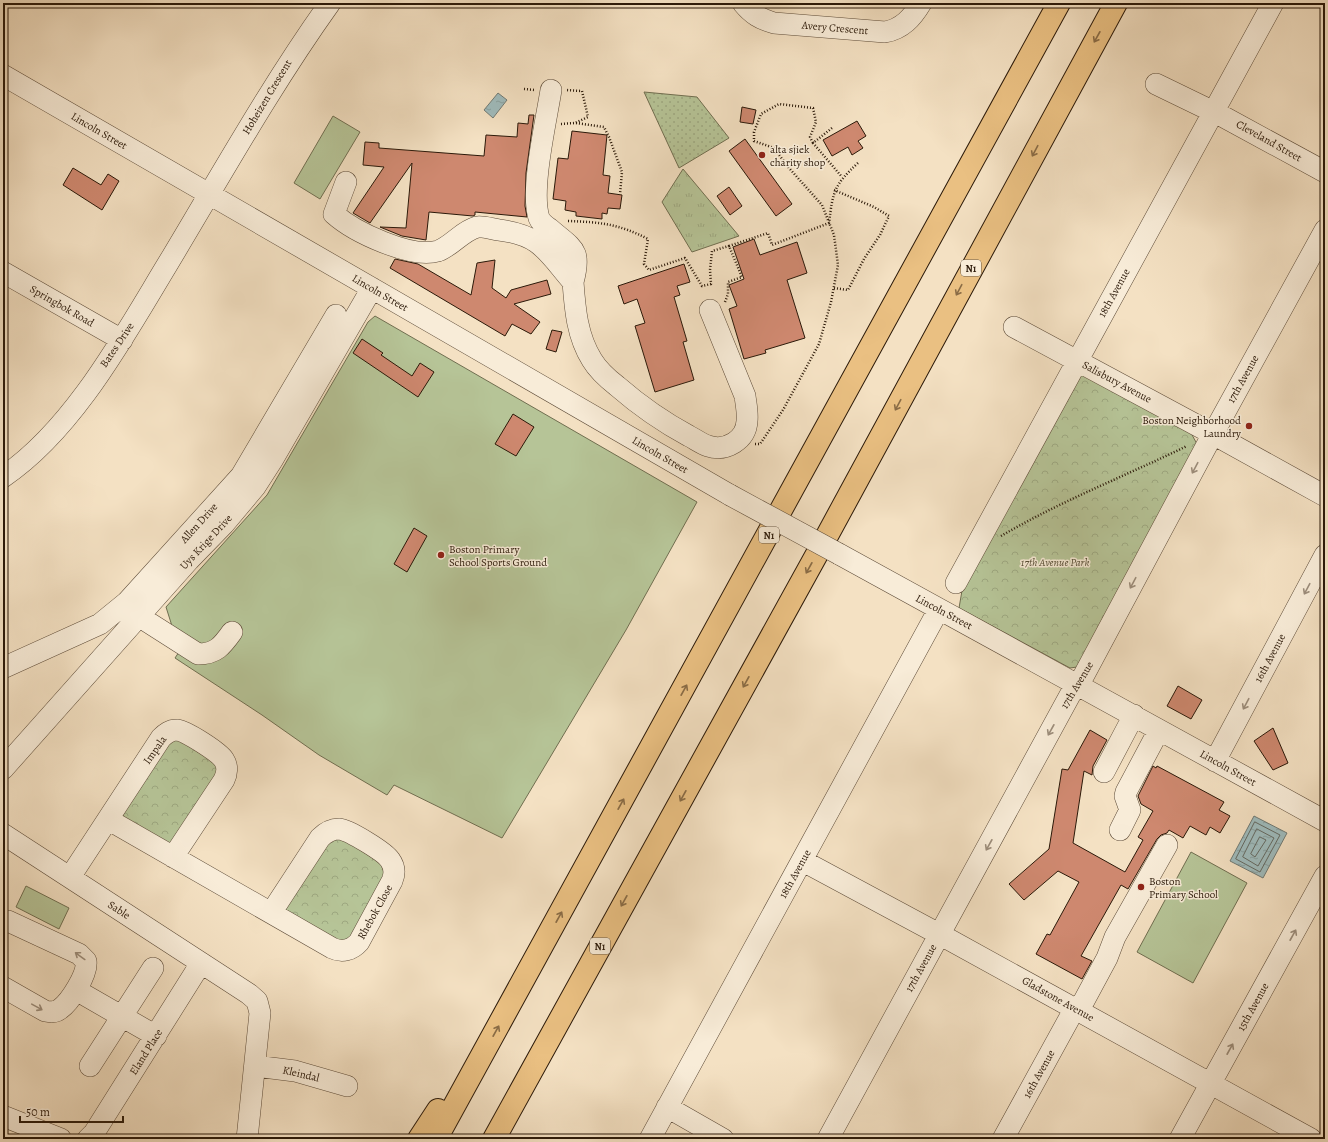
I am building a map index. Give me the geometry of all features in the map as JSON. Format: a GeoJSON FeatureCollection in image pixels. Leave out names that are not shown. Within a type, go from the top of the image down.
{"type":"FeatureCollection","features":[{"type":"Feature","properties":{"kind":"highway","name":"N1"},"geometry":{"type":"LineString","coordinates":[[436,1139],[1059,3]]}},
{"type":"Feature","properties":{"kind":"highway","name":"N1"},"geometry":{"type":"LineString","coordinates":[[494,1139],[556,1024],[828,534],[1116,3]]}},
{"type":"Feature","properties":{"kind":"highway"},"geometry":{"type":"LineString","coordinates":[[506,1139],[548,1051],[556,1024]]}},
{"type":"Feature","properties":{"kind":"highway"},"geometry":{"type":"LineString","coordinates":[[418,1139],[434,1115],[477,1065]]}},
{"type":"Feature","properties":{"kind":"street","name":"Hoheizen Crescent"},"geometry":{"type":"LineString","coordinates":[[209,195],[273,85],[330,3]]}},
{"type":"Feature","properties":{"kind":"street","name":"Avery Crescent"},"geometry":{"type":"LineString","coordinates":[[743,3],[751,13],[762,20],[774,23],[885,32],[895,30],[903,25],[914,15],[920,3]]}},
{"type":"Feature","properties":{"kind":"street","name":"18th Avenue"},"geometry":{"type":"LineString","coordinates":[[956,583],[1273,3]]}},
{"type":"Feature","properties":{"kind":"street","name":"Lincoln Street"},"geometry":{"type":"LineString","coordinates":[[3,75],[730,495],[1325,821]]}},
{"type":"Feature","properties":{"kind":"street","name":"Cleveland Street"},"geometry":{"type":"LineString","coordinates":[[1156,84],[1214,112],[1325,172]]}},
{"type":"Feature","properties":{"kind":"street"},"geometry":{"type":"LineString","coordinates":[[557,90],[541,153],[536,205],[540,221],[571,247],[577,255],[578,264],[574,282],[576,313],[582,339],[592,361],[639,405],[670,426],[708,446],[722,448],[735,444],[748,421],[745,396],[717,307]]}},
{"type":"Feature","properties":{"kind":"street"},"geometry":{"type":"LineString","coordinates":[[346,182],[334,214],[342,221],[378,241],[428,253],[440,250],[465,232],[478,227],[518,232],[531,237],[542,246],[574,282]]}},
{"type":"Feature","properties":{"kind":"street","name":"Bates Drive"},"geometry":{"type":"LineString","coordinates":[[3,476],[38,449],[69,415],[122,340],[209,195]]}},
{"type":"Feature","properties":{"kind":"street","name":"17th Avenue"},"geometry":{"type":"LineString","coordinates":[[828,1139],[1066,702],[1078,685],[1325,230]]}},
{"type":"Feature","properties":{"kind":"street","name":"Springbok Road"},"geometry":{"type":"LineString","coordinates":[[3,272],[122,340]]}},
{"type":"Feature","properties":{"kind":"street","name":"Uys Krige Drive"},"geometry":{"type":"LineString","coordinates":[[3,769],[140,617],[189,560],[224,524],[255,487],[273,459],[372,288]]}},
{"type":"Feature","properties":{"kind":"street","name":"Allen Drive"},"geometry":{"type":"LineString","coordinates":[[3,668],[100,624],[127,602],[241,476],[336,315]]}},
{"type":"Feature","properties":{"kind":"street","name":"Salisbury Avenue"},"geometry":{"type":"LineString","coordinates":[[1014,327],[1325,496]]}},
{"type":"Feature","properties":{"kind":"street","name":"16th Avenue"},"geometry":{"type":"LineString","coordinates":[[1215,761],[1325,555]]}},
{"type":"Feature","properties":{"kind":"street","name":"18th Avenue"},"geometry":{"type":"LineString","coordinates":[[650,1139],[803,861],[939,609]]}},
{"type":"Feature","properties":{"kind":"street"},"geometry":{"type":"LineString","coordinates":[[140,617],[198,654],[213,653],[224,644],[232,632]]}},
{"type":"Feature","properties":{"kind":"street"},"geometry":{"type":"LineString","coordinates":[[1104,772],[1134,716]]}},
{"type":"Feature","properties":{"kind":"street","name":"Impala"},"geometry":{"type":"LineString","coordinates":[[70,877],[164,735],[173,730],[187,733],[222,757],[226,764],[227,772],[224,780],[173,857]]}},
{"type":"Feature","properties":{"kind":"street"},"geometry":{"type":"LineString","coordinates":[[1120,830],[1130,810],[1125,796],[1126,792],[1159,730]]}},
{"type":"Feature","properties":{"kind":"street","name":"Rhebok Close"},"geometry":{"type":"LineString","coordinates":[[109,820],[173,857],[271,913],[336,950],[351,949],[359,942],[392,881],[393,866],[385,854],[348,832],[339,829],[329,831],[320,838],[271,913]]}},
{"type":"Feature","properties":{"kind":"street","name":"Sable"},"geometry":{"type":"LineString","coordinates":[[3,834],[253,997],[259,1007],[260,1013],[255,1066]]}},
{"type":"Feature","properties":{"kind":"street","name":"16th Avenue"},"geometry":{"type":"LineString","coordinates":[[1003,1139],[1107,958],[1115,937],[1167,845]]}},
{"type":"Feature","properties":{"kind":"street","name":"Gladstone Avenue"},"geometry":{"type":"LineString","coordinates":[[803,861],[940,934],[1311,1139]]}},
{"type":"Feature","properties":{"kind":"street","name":"15th Avenue"},"geometry":{"type":"LineString","coordinates":[[1180,1139],[1325,876]]}},
{"type":"Feature","properties":{"kind":"street"},"geometry":{"type":"LineString","coordinates":[[3,921],[14,924],[83,957],[86,961],[86,971],[76,990],[65,1005],[52,1013],[45,1011],[3,987]]}},
{"type":"Feature","properties":{"kind":"street","name":"Eland Place"},"geometry":{"type":"LineString","coordinates":[[88,1139],[94,1133],[201,963]]}},
{"type":"Feature","properties":{"kind":"street"},"geometry":{"type":"LineString","coordinates":[[90,1066],[153,968]]}},
{"type":"Feature","properties":{"kind":"street"},"geometry":{"type":"LineString","coordinates":[[76,990],[156,1036]]}},
{"type":"Feature","properties":{"kind":"street"},"geometry":{"type":"LineString","coordinates":[[247,1139],[255,1066]]}},
{"type":"Feature","properties":{"kind":"street","name":"Kleindal"},"geometry":{"type":"LineString","coordinates":[[255,1066],[295,1071],[347,1086]]}},
{"type":"Feature","properties":{"kind":"street"},"geometry":{"type":"LineString","coordinates":[[667,1108],[723,1139]]}},
{"type":"Feature","properties":{"kind":"street"},"geometry":{"type":"LineString","coordinates":[[3,1116],[61,1139]]}},
{"type":"Feature","properties":{"kind":"path"},"geometry":{"type":"LineString","coordinates":[[557,90],[582,91],[588,117],[575,123]]}},
{"type":"Feature","properties":{"kind":"path"},"geometry":{"type":"LineString","coordinates":[[735,444],[760,444],[784,410],[820,344],[834,288],[838,265],[834,235],[822,205],[802,185],[774,148],[754,141],[754,132],[761,114],[780,104],[813,108],[816,122],[810,138],[842,177]]}},
{"type":"Feature","properties":{"kind":"path"},"geometry":{"type":"LineString","coordinates":[[558,124],[575,123],[604,127],[610,137],[622,172],[620,194]]}},
{"type":"Feature","properties":{"kind":"path"},"geometry":{"type":"LineString","coordinates":[[813,142],[832,128]]}},
{"type":"Feature","properties":{"kind":"path"},"geometry":{"type":"LineString","coordinates":[[829,223],[834,190],[842,177],[858,163]]}},
{"type":"Feature","properties":{"kind":"path"},"geometry":{"type":"LineString","coordinates":[[834,190],[874,206],[889,216],[880,235],[864,259],[848,290],[834,288]]}},
{"type":"Feature","properties":{"kind":"path"},"geometry":{"type":"LineString","coordinates":[[540,221],[602,222],[631,230],[648,239],[644,264],[649,270],[685,258],[702,286],[711,284],[710,270],[712,251],[768,233],[772,245],[829,223]]}},
{"type":"Feature","properties":{"kind":"path"},"geometry":{"type":"LineString","coordinates":[[717,307],[728,294],[728,282],[742,277],[729,246]]}},
{"type":"Feature","properties":{"kind":"path"},"geometry":{"type":"LineString","coordinates":[[996,539],[1087,491],[1136,470],[1194,442]]}},
{"type":"Feature","properties":{"kind":"green space"},"geometry":{"type":"Polygon","coordinates":[[[644,92],[697,97],[729,138],[679,168],[644,92]]]}},
{"type":"Feature","properties":{"kind":"green space"},"geometry":{"type":"Polygon","coordinates":[[[333,116],[360,132],[320,199],[294,183],[333,116]]]}},
{"type":"Feature","properties":{"kind":"green space"},"geometry":{"type":"Polygon","coordinates":[[[683,169],[739,236],[692,252],[662,202],[683,169]]]}},
{"type":"Feature","properties":{"kind":"green space","name":"Boston Primary School Sports Ground"},"geometry":{"type":"Polygon","coordinates":[[[375,316],[697,502],[626,630],[502,838],[394,785],[387,795],[319,755],[262,715],[175,658],[189,637],[172,626],[166,607],[267,495],[368,322],[375,316]]]}},
{"type":"Feature","properties":{"kind":"green space","name":"17th Avenue Park"},"geometry":{"type":"Polygon","coordinates":[[[1081,374],[1191,433],[1197,444],[1077,667],[1070,668],[959,608],[963,585],[1081,374]]]}},
{"type":"Feature","properties":{"kind":"green space"},"geometry":{"type":"Polygon","coordinates":[[[175,736],[221,766],[171,844],[125,820],[123,815],[124,806],[175,736]]]}},
{"type":"Feature","properties":{"kind":"green space"},"geometry":{"type":"Polygon","coordinates":[[[339,836],[388,868],[346,945],[286,911],[286,907],[325,842],[339,836]]]}},
{"type":"Feature","properties":{"kind":"green space"},"geometry":{"type":"Polygon","coordinates":[[[1191,852],[1247,883],[1193,983],[1137,952],[1191,852]]]}},
{"type":"Feature","properties":{"kind":"green space"},"geometry":{"type":"Polygon","coordinates":[[[26,886],[69,908],[59,929],[16,907],[26,886]]]}},
{"type":"Feature","properties":{"kind":"water"},"geometry":{"type":"Polygon","coordinates":[[[498,93],[507,100],[493,118],[484,110],[498,93]]]}},
{"type":"Feature","properties":{"kind":"water"},"geometry":{"type":"Polygon","coordinates":[[[1254,816],[1287,833],[1263,878],[1230,861],[1254,816]]]}},
{"type":"Feature","properties":{"kind":"building"},"geometry":{"type":"Polygon","coordinates":[[[742,107],[756,110],[753,124],[740,122],[742,107]]]}},
{"type":"Feature","properties":{"kind":"building"},"geometry":{"type":"Polygon","coordinates":[[[529,115],[534,115],[526,173],[525,206],[527,217],[475,212],[475,215],[473,216],[429,212],[426,240],[402,236],[380,227],[406,228],[412,163],[370,223],[353,213],[384,167],[363,165],[365,142],[379,143],[379,148],[484,156],[486,135],[517,137],[518,123],[528,124],[529,115]]]}},
{"type":"Feature","properties":{"kind":"building"},"geometry":{"type":"Polygon","coordinates":[[[857,121],[866,136],[858,141],[863,148],[852,155],[848,147],[832,156],[823,140],[857,121]]]}},
{"type":"Feature","properties":{"kind":"building"},"geometry":{"type":"Polygon","coordinates":[[[572,131],[607,135],[603,175],[610,176],[608,193],[622,195],[620,209],[608,208],[607,214],[602,213],[602,219],[576,216],[576,212],[565,210],[566,201],[553,199],[558,158],[568,159],[572,131]]]}},
{"type":"Feature","properties":{"kind":"building"},"geometry":{"type":"Polygon","coordinates":[[[745,139],[792,204],[776,216],[729,151],[745,139]]]}},
{"type":"Feature","properties":{"kind":"building"},"geometry":{"type":"Polygon","coordinates":[[[73,168],[101,185],[108,174],[119,181],[102,210],[63,185],[73,168]]]}},
{"type":"Feature","properties":{"kind":"building"},"geometry":{"type":"Polygon","coordinates":[[[729,187],[742,206],[730,215],[717,196],[729,187]]]}},
{"type":"Feature","properties":{"kind":"building"},"geometry":{"type":"Polygon","coordinates":[[[754,239],[760,255],[797,242],[807,273],[787,280],[805,338],[765,350],[766,353],[744,359],[729,309],[737,306],[729,285],[744,279],[733,247],[754,239]]]}},
{"type":"Feature","properties":{"kind":"building"},"geometry":{"type":"Polygon","coordinates":[[[395,259],[418,264],[471,295],[477,263],[495,260],[492,288],[506,298],[511,290],[547,280],[551,294],[514,304],[540,322],[531,334],[512,324],[505,336],[390,268],[395,259]]]}},
{"type":"Feature","properties":{"kind":"building"},"geometry":{"type":"Polygon","coordinates":[[[684,264],[690,282],[677,286],[680,295],[674,297],[687,341],[683,342],[694,380],[655,392],[635,326],[645,323],[637,299],[624,304],[618,286],[684,264]]]}},
{"type":"Feature","properties":{"kind":"building"},"geometry":{"type":"Polygon","coordinates":[[[552,330],[562,332],[556,352],[546,349],[552,330]]]}},
{"type":"Feature","properties":{"kind":"building"},"geometry":{"type":"Polygon","coordinates":[[[362,339],[383,353],[381,355],[412,376],[420,363],[434,372],[418,397],[353,353],[362,339]]]}},
{"type":"Feature","properties":{"kind":"building"},"geometry":{"type":"Polygon","coordinates":[[[513,414],[534,427],[516,456],[495,444],[513,414]]]}},
{"type":"Feature","properties":{"kind":"building"},"geometry":{"type":"Polygon","coordinates":[[[414,528],[427,536],[407,572],[394,564],[414,528]]]}},
{"type":"Feature","properties":{"kind":"building"},"geometry":{"type":"Polygon","coordinates":[[[1178,686],[1202,700],[1191,719],[1167,706],[1178,686]]]}},
{"type":"Feature","properties":{"kind":"building"},"geometry":{"type":"Polygon","coordinates":[[[1273,728],[1288,763],[1273,770],[1254,741],[1273,728]]]}},
{"type":"Feature","properties":{"kind":"building"},"geometry":{"type":"Polygon","coordinates":[[[1090,730],[1107,740],[1093,766],[1092,775],[1084,771],[1073,843],[1125,872],[1143,840],[1138,837],[1153,811],[1141,804],[1138,796],[1153,766],[1156,768],[1157,766],[1224,802],[1219,810],[1230,816],[1220,833],[1210,827],[1206,835],[1190,826],[1183,838],[1169,830],[1157,839],[1128,889],[1121,885],[1081,956],[1092,961],[1082,979],[1036,954],[1047,934],[1050,935],[1079,882],[1058,871],[1024,900],[1009,884],[1049,849],[1062,769],[1068,770],[1090,730]]]}},
{"type":"Feature","properties":{"kind":"place","name":"alta sjiek charity shop"},"geometry":{"type":"Point","coordinates":[762,155]}},
{"type":"Feature","properties":{"kind":"place","name":"Boston Neighborhood Laundry"},"geometry":{"type":"Point","coordinates":[1249,426]}},
{"type":"Feature","properties":{"kind":"place","name":"Boston Primary School Sports Ground"},"geometry":{"type":"Point","coordinates":[441,555]}},
{"type":"Feature","properties":{"kind":"place","name":"Boston Primary School"},"geometry":{"type":"Point","coordinates":[1141,887]}}]}
